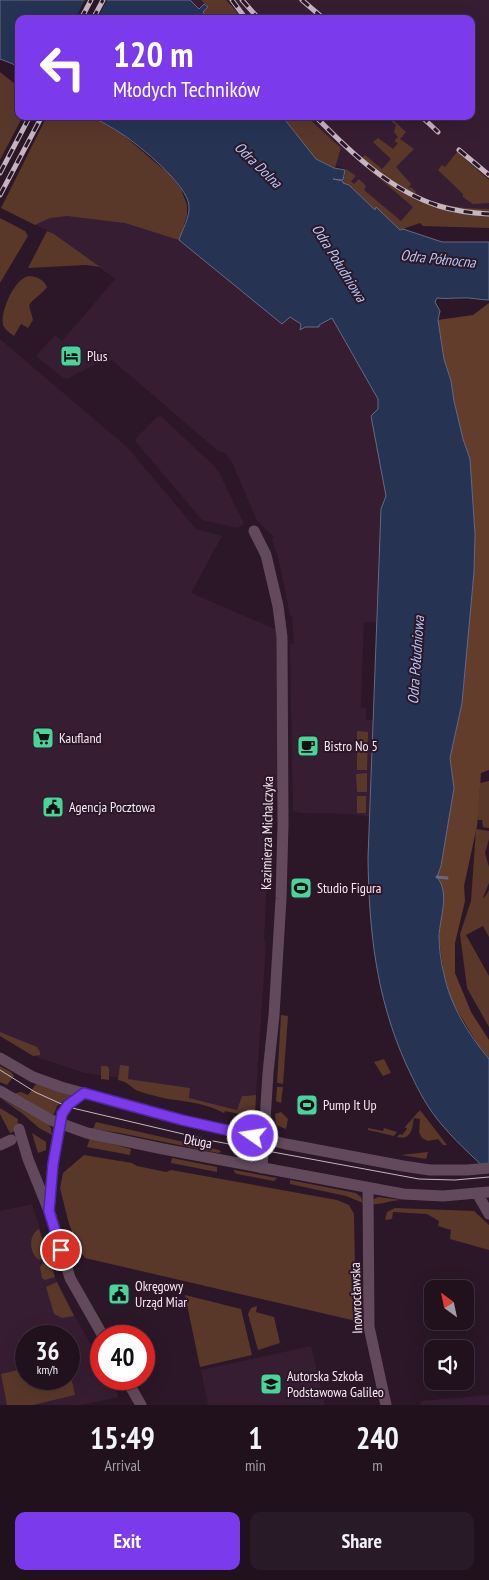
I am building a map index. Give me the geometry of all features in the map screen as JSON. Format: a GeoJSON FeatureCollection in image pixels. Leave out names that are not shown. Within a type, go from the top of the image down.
{"type":"FeatureCollection","features":[{"type":"Feature","properties":{"kind":"street","name":"Kazimierza Michalczyka"},"geometry":{"type":"LineString","coordinates":[[254,531],[266,555],[278,606],[282,637],[283,824],[281,899],[262,1168]]}},
{"type":"Feature","properties":{"kind":"street","name":"Długa"},"geometry":{"type":"LineString","coordinates":[[0,1058],[38,1079],[182,1120],[265,1139],[430,1170],[489,1168]]}},
{"type":"Feature","properties":{"kind":"street","name":"Długa"},"geometry":{"type":"LineString","coordinates":[[0,1091],[27,1108],[60,1124],[108,1138],[368,1189],[426,1196],[489,1192]]}},
{"type":"Feature","properties":{"kind":"street"},"geometry":{"type":"LineString","coordinates":[[49,1211],[53,1164],[62,1114],[68,1105],[84,1093]]}},
{"type":"Feature","properties":{"kind":"street"},"geometry":{"type":"LineString","coordinates":[[19,1130],[28,1160],[49,1211],[70,1278],[97,1325]]}},
{"type":"Feature","properties":{"kind":"street","name":"Inowrocławska"},"geometry":{"type":"LineString","coordinates":[[368,1189],[369,1327],[386,1405]]}},
{"type":"Feature","properties":{"kind":"street"},"geometry":{"type":"LineString","coordinates":[[476,1193],[489,1214]]}},
{"type":"Feature","properties":{"kind":"street"},"geometry":{"type":"LineString","coordinates":[[132,1390],[141,1405]]}},
{"type":"Feature","properties":{"kind":"shaded area"},"geometry":{"type":"Polygon","coordinates":[[[183,0],[489,0],[489,221],[426,221],[400,230],[343,183],[346,169],[336,166],[341,148],[310,120],[475,120],[475,15],[195,15],[183,0]]]}},
{"type":"Feature","properties":{"kind":"shaded area"},"geometry":{"type":"Polygon","coordinates":[[[201,0],[226,0],[239,15],[205,15],[203,12],[208,7],[201,0]]]}},
{"type":"Feature","properties":{"kind":"shaded area"},"geometry":{"type":"Polygon","coordinates":[[[0,72],[15,84],[15,120],[21,120],[0,160],[0,72]]]}},
{"type":"Feature","properties":{"kind":"shaded area"},"geometry":{"type":"Polygon","coordinates":[[[45,120],[98,120],[122,134],[170,175],[181,189],[187,205],[187,215],[179,240],[125,223],[67,216],[50,218],[35,225],[1,208],[45,120]]]}},
{"type":"Feature","properties":{"kind":"shaded area"},"geometry":{"type":"Polygon","coordinates":[[[87,120],[98,120],[122,134],[170,175],[181,189],[187,205],[187,215],[179,240],[301,324],[300,329],[319,327],[319,325],[332,317],[378,399],[378,409],[371,416],[386,496],[381,510],[379,596],[377,598],[376,622],[364,622],[361,708],[366,708],[366,720],[373,720],[369,817],[352,814],[301,813],[293,811],[290,650],[290,644],[294,643],[292,617],[278,557],[272,540],[274,537],[257,521],[232,462],[225,453],[218,451],[112,360],[96,364],[67,379],[63,378],[36,356],[55,335],[62,341],[115,279],[54,234],[1,208],[87,120]]]}},
{"type":"Feature","properties":{"kind":"shaded area"},"geometry":{"type":"Polygon","coordinates":[[[285,120],[310,120],[341,148],[335,168],[316,159],[285,120]]]}},
{"type":"Feature","properties":{"kind":"shaded area"},"geometry":{"type":"Polygon","coordinates":[[[395,120],[406,132],[400,139],[414,149],[396,167],[411,184],[408,188],[411,187],[416,192],[415,194],[442,204],[489,209],[489,228],[423,226],[420,223],[400,230],[375,211],[349,185],[343,183],[346,169],[356,176],[351,181],[354,184],[359,179],[366,186],[364,190],[401,221],[413,207],[359,161],[365,155],[382,169],[391,159],[373,142],[378,138],[393,149],[398,143],[394,141],[398,137],[394,132],[396,125],[391,121],[395,120]]]}},
{"type":"Feature","properties":{"kind":"shaded area"},"geometry":{"type":"Polygon","coordinates":[[[457,152],[489,180],[489,203],[473,204],[463,197],[463,194],[438,170],[442,165],[445,167],[457,152]]]}},
{"type":"Feature","properties":{"kind":"shaded area"},"geometry":{"type":"Polygon","coordinates":[[[0,218],[25,231],[28,236],[0,283],[0,218]]]}},
{"type":"Feature","properties":{"kind":"shaded area"},"geometry":{"type":"Polygon","coordinates":[[[47,231],[100,267],[86,265],[28,268],[47,231]]]}},
{"type":"Feature","properties":{"kind":"shaded area"},"geometry":{"type":"Polygon","coordinates":[[[29,276],[40,279],[47,287],[29,305],[33,320],[28,328],[21,324],[14,336],[3,325],[6,304],[14,289],[24,278],[29,276]]]}},
{"type":"Feature","properties":{"kind":"shaded area"},"geometry":{"type":"Polygon","coordinates":[[[489,303],[489,770],[481,773],[477,826],[464,886],[465,901],[455,943],[455,973],[471,1012],[489,1040],[489,1059],[480,1048],[451,1000],[444,974],[439,939],[437,877],[441,866],[454,788],[450,758],[462,703],[474,572],[475,534],[470,459],[463,439],[451,381],[444,359],[438,320],[473,315],[489,303]]]}},
{"type":"Feature","properties":{"kind":"shaded area"},"geometry":{"type":"Polygon","coordinates":[[[0,339],[128,448],[196,529],[222,536],[191,593],[277,630],[278,792],[268,801],[268,863],[264,939],[266,943],[256,1095],[246,1095],[240,1100],[238,1110],[189,1098],[190,1088],[85,1073],[39,1058],[0,1033],[0,339]]]}},
{"type":"Feature","properties":{"kind":"shaded area"},"geometry":{"type":"Polygon","coordinates":[[[161,416],[219,472],[244,524],[238,528],[202,520],[136,442],[136,438],[157,417],[161,416]]]}},
{"type":"Feature","properties":{"kind":"shaded area"},"geometry":{"type":"Polygon","coordinates":[[[357,731],[368,732],[367,770],[357,770],[357,731]]]}},
{"type":"Feature","properties":{"kind":"shaded area"},"geometry":{"type":"Polygon","coordinates":[[[367,773],[367,792],[357,792],[356,774],[367,773]]]}},
{"type":"Feature","properties":{"kind":"shaded area"},"geometry":{"type":"Polygon","coordinates":[[[489,781],[489,828],[483,827],[482,820],[477,820],[480,783],[489,781]]]}},
{"type":"Feature","properties":{"kind":"shaded area"},"geometry":{"type":"Polygon","coordinates":[[[357,796],[366,796],[366,813],[357,813],[357,796]]]}},
{"type":"Feature","properties":{"kind":"shaded area"},"geometry":{"type":"Polygon","coordinates":[[[476,829],[489,831],[485,853],[489,867],[489,883],[483,898],[489,890],[489,937],[483,926],[466,935],[489,976],[489,1027],[467,988],[460,934],[471,901],[476,829]]]}},
{"type":"Feature","properties":{"kind":"shaded area"},"geometry":{"type":"Polygon","coordinates":[[[281,1015],[288,1016],[283,1084],[277,1083],[281,1015]]]}},
{"type":"Feature","properties":{"kind":"shaded area"},"geometry":{"type":"Polygon","coordinates":[[[0,1032],[37,1047],[40,1055],[33,1056],[0,1036],[0,1032]]]}},
{"type":"Feature","properties":{"kind":"shaded area"},"geometry":{"type":"Polygon","coordinates":[[[384,1059],[391,1073],[383,1076],[374,1062],[384,1059]]]}},
{"type":"Feature","properties":{"kind":"shaded area"},"geometry":{"type":"Polygon","coordinates":[[[120,1065],[129,1066],[128,1079],[190,1088],[189,1098],[237,1110],[242,1096],[256,1095],[255,1117],[225,1111],[224,1113],[200,1104],[163,1098],[138,1091],[125,1082],[118,1080],[120,1065]]]}},
{"type":"Feature","properties":{"kind":"shaded area"},"geometry":{"type":"Polygon","coordinates":[[[0,1066],[11,1072],[14,1076],[7,1085],[0,1082],[0,1066]]]}},
{"type":"Feature","properties":{"kind":"shaded area"},"geometry":{"type":"Polygon","coordinates":[[[101,1066],[109,1068],[109,1080],[101,1079],[101,1066]]]}},
{"type":"Feature","properties":{"kind":"shaded area"},"geometry":{"type":"Polygon","coordinates":[[[36,1084],[70,1096],[57,1106],[52,1115],[13,1094],[21,1092],[28,1095],[36,1084]]]}},
{"type":"Feature","properties":{"kind":"shaded area"},"geometry":{"type":"Polygon","coordinates":[[[277,1087],[283,1087],[281,1103],[276,1101],[277,1087]]]}},
{"type":"Feature","properties":{"kind":"shaded area"},"geometry":{"type":"Polygon","coordinates":[[[0,1098],[48,1124],[52,1135],[39,1128],[0,1098]]]}},
{"type":"Feature","properties":{"kind":"shaded area"},"geometry":{"type":"Polygon","coordinates":[[[0,1108],[18,1119],[17,1130],[10,1133],[0,1114],[0,1108]]]}},
{"type":"Feature","properties":{"kind":"shaded area"},"geometry":{"type":"Polygon","coordinates":[[[420,1110],[447,1145],[443,1145],[438,1139],[428,1141],[422,1138],[419,1132],[420,1119],[414,1118],[410,1133],[402,1138],[397,1137],[400,1134],[402,1135],[407,1129],[405,1127],[420,1110]]]}},
{"type":"Feature","properties":{"kind":"shaded area"},"geometry":{"type":"Polygon","coordinates":[[[281,1112],[288,1119],[286,1129],[276,1125],[275,1114],[281,1112]]]}},
{"type":"Feature","properties":{"kind":"shaded area"},"geometry":{"type":"Polygon","coordinates":[[[96,1122],[221,1152],[218,1153],[93,1129],[96,1122]]]}},
{"type":"Feature","properties":{"kind":"shaded area"},"geometry":{"type":"Polygon","coordinates":[[[368,1128],[383,1131],[384,1128],[397,1132],[394,1136],[368,1130],[368,1128]]]}},
{"type":"Feature","properties":{"kind":"shaded area"},"geometry":{"type":"Polygon","coordinates":[[[32,1133],[46,1142],[46,1150],[38,1153],[32,1133]]]}},
{"type":"Feature","properties":{"kind":"shaded area"},"geometry":{"type":"Polygon","coordinates":[[[90,1138],[131,1149],[130,1155],[87,1147],[90,1138]]]}},
{"type":"Feature","properties":{"kind":"shaded area"},"geometry":{"type":"Polygon","coordinates":[[[428,1152],[426,1159],[401,1155],[428,1152]]]}},
{"type":"Feature","properties":{"kind":"shaded area"},"geometry":{"type":"Polygon","coordinates":[[[84,1155],[132,1163],[137,1166],[166,1172],[171,1170],[337,1200],[349,1205],[354,1214],[356,1321],[85,1258],[75,1242],[60,1188],[63,1173],[84,1155]]]}},
{"type":"Feature","properties":{"kind":"shaded area"},"geometry":{"type":"Polygon","coordinates":[[[172,1158],[217,1167],[217,1172],[171,1163],[172,1158]]]}},
{"type":"Feature","properties":{"kind":"shaded area"},"geometry":{"type":"Polygon","coordinates":[[[234,1170],[277,1178],[274,1181],[237,1174],[234,1170]]]}},
{"type":"Feature","properties":{"kind":"shaded area"},"geometry":{"type":"Polygon","coordinates":[[[290,1180],[356,1193],[361,1197],[363,1203],[346,1196],[290,1184],[290,1180]]]}},
{"type":"Feature","properties":{"kind":"shaded area"},"geometry":{"type":"Polygon","coordinates":[[[378,1197],[401,1200],[372,1204],[374,1199],[378,1197]]]}},
{"type":"Feature","properties":{"kind":"shaded area"},"geometry":{"type":"Polygon","coordinates":[[[32,1204],[58,1286],[80,1325],[15,1325],[15,1390],[80,1390],[80,1325],[90,1343],[90,1390],[116,1390],[119,1397],[81,1405],[0,1405],[0,1211],[32,1204]]]}},
{"type":"Feature","properties":{"kind":"shaded area"},"geometry":{"type":"Polygon","coordinates":[[[395,1208],[474,1211],[489,1225],[489,1250],[450,1239],[451,1230],[438,1226],[439,1221],[427,1214],[393,1212],[392,1219],[385,1220],[387,1212],[395,1208]]]}},
{"type":"Feature","properties":{"kind":"shaded area"},"geometry":{"type":"Polygon","coordinates":[[[39,1229],[48,1257],[39,1260],[33,1253],[31,1244],[33,1235],[39,1229]]]}},
{"type":"Feature","properties":{"kind":"shaded area"},"geometry":{"type":"Polygon","coordinates":[[[50,1262],[55,1277],[45,1280],[42,1278],[40,1267],[42,1264],[50,1262]]]}},
{"type":"Feature","properties":{"kind":"shaded area"},"geometry":{"type":"Polygon","coordinates":[[[57,1282],[74,1316],[62,1318],[54,1314],[46,1287],[57,1282]]]}},
{"type":"Feature","properties":{"kind":"shaded area"},"geometry":{"type":"Polygon","coordinates":[[[185,1295],[241,1309],[252,1355],[200,1367],[185,1295]]]}},
{"type":"Feature","properties":{"kind":"shaded area"},"geometry":{"type":"Polygon","coordinates":[[[257,1306],[256,1312],[274,1317],[280,1343],[258,1350],[248,1314],[251,1308],[257,1306]]]}},
{"type":"Feature","properties":{"kind":"shaded area"},"geometry":{"type":"Polygon","coordinates":[[[311,1346],[325,1405],[208,1405],[201,1370],[311,1346]]]}},
{"type":"Feature","properties":{"kind":"shaded area"},"geometry":{"type":"Polygon","coordinates":[[[15,1371],[15,1390],[74,1390],[75,1395],[33,1405],[7,1405],[1,1374],[15,1371]]]}},
{"type":"Feature","properties":{"kind":"shaded area"},"geometry":{"type":"Polygon","coordinates":[[[489,1395],[489,1405],[421,1405],[421,1401],[489,1395]]]}},
{"type":"Feature","properties":{"kind":"water"},"geometry":{"type":"Polygon","coordinates":[[[0,0],[190,0],[199,9],[204,4],[208,7],[203,12],[205,15],[15,15],[15,66],[0,59],[0,0]]]}},
{"type":"Feature","properties":{"kind":"water"},"geometry":{"type":"Polygon","coordinates":[[[98,120],[285,120],[316,159],[334,168],[345,170],[343,180],[333,179],[343,181],[343,183],[349,185],[375,210],[376,207],[400,230],[403,229],[442,242],[489,242],[489,300],[437,298],[435,302],[440,311],[438,320],[444,359],[451,381],[463,439],[470,459],[475,534],[474,572],[462,703],[450,758],[454,788],[441,866],[437,877],[441,883],[444,898],[439,945],[442,965],[451,997],[474,1040],[489,1059],[489,1172],[444,1127],[420,1093],[396,1039],[381,989],[376,963],[370,912],[368,858],[381,509],[386,496],[371,416],[378,409],[378,399],[332,318],[319,325],[319,327],[305,327],[300,330],[301,324],[290,317],[282,324],[179,240],[189,210],[187,197],[162,166],[118,131],[98,120]]]}},
{"type":"Feature","properties":{"kind":"pier"},"geometry":{"type":"Polygon","coordinates":[[[85,0],[107,0],[99,15],[77,15],[85,0]]]}},
{"type":"Feature","properties":{"kind":"waterway"},"geometry":{"type":"LineString","coordinates":[[437,877],[447,878]]}},
{"type":"Feature","properties":{"kind":"tram line"},"geometry":{"type":"LineString","coordinates":[[0,1070],[35,1092],[68,1107],[213,1141],[419,1179],[455,1180],[489,1177]]}},
{"type":"Feature","properties":{"kind":"railway"},"geometry":{"type":"LineString","coordinates":[[83,15],[91,0]]}},
{"type":"Feature","properties":{"kind":"railway"},"geometry":{"type":"LineString","coordinates":[[95,15],[103,0]]}},
{"type":"Feature","properties":{"kind":"railway"},"geometry":{"type":"LineString","coordinates":[[232,0],[243,15]]}},
{"type":"Feature","properties":{"kind":"railway"},"geometry":{"type":"LineString","coordinates":[[242,0],[255,15]]}},
{"type":"Feature","properties":{"kind":"railway"},"geometry":{"type":"LineString","coordinates":[[302,0],[319,15]]}},
{"type":"Feature","properties":{"kind":"railway"},"geometry":{"type":"LineString","coordinates":[[0,173],[28,120]]}},
{"type":"Feature","properties":{"kind":"railway"},"geometry":{"type":"LineString","coordinates":[[0,195],[40,120]]}},
{"type":"Feature","properties":{"kind":"railway"},"geometry":{"type":"LineString","coordinates":[[319,120],[372,169],[404,191],[445,208],[489,214]]}},
{"type":"Feature","properties":{"kind":"railway"},"geometry":{"type":"LineString","coordinates":[[425,120],[438,132]]}},
{"type":"Feature","properties":{"kind":"railway"},"geometry":{"type":"LineString","coordinates":[[459,150],[489,175]]}},
{"type":"Feature","properties":{"kind":"place","name":"Plus"},"geometry":{"type":"Point","coordinates":[71,356]}},
{"type":"Feature","properties":{"kind":"place","name":"Kaufland"},"geometry":{"type":"Point","coordinates":[43,738]}},
{"type":"Feature","properties":{"kind":"place","name":"Bistro No 5"},"geometry":{"type":"Point","coordinates":[308,746]}},
{"type":"Feature","properties":{"kind":"place","name":"Agencja Pocztowa"},"geometry":{"type":"Point","coordinates":[53,807]}},
{"type":"Feature","properties":{"kind":"place","name":"Studio Figura"},"geometry":{"type":"Point","coordinates":[301,888]}},
{"type":"Feature","properties":{"kind":"place","name":"Pump It Up"},"geometry":{"type":"Point","coordinates":[307,1105]}},
{"type":"Feature","properties":{"kind":"place","name":"Okręgowy Urząd Miar"},"geometry":{"type":"Point","coordinates":[119,1294]}},
{"type":"Feature","properties":{"kind":"place","name":"Autorska Szkoła Podstawowa Galileo"},"geometry":{"type":"Point","coordinates":[271,1384]}},
{"type":"Feature","properties":{"kind":"route"},"geometry":{"type":"LineString","coordinates":[[61,1250],[49,1211],[53,1164],[64,1109],[71,1101],[84,1093],[182,1120],[253,1136]]}},
{"type":"Feature","properties":{"kind":"water label","name":"Odra Dolna"},"geometry":{"type":"Point","coordinates":[258,165]}},
{"type":"Feature","properties":{"kind":"water label","name":"Odra Północna"},"geometry":{"type":"Point","coordinates":[438,259]}},
{"type":"Feature","properties":{"kind":"water label","name":"Odra Południowa"},"geometry":{"type":"Point","coordinates":[339,263]}},
{"type":"Feature","properties":{"kind":"water label","name":"Odra Południowa"},"geometry":{"type":"Point","coordinates":[416,660]}}]}
